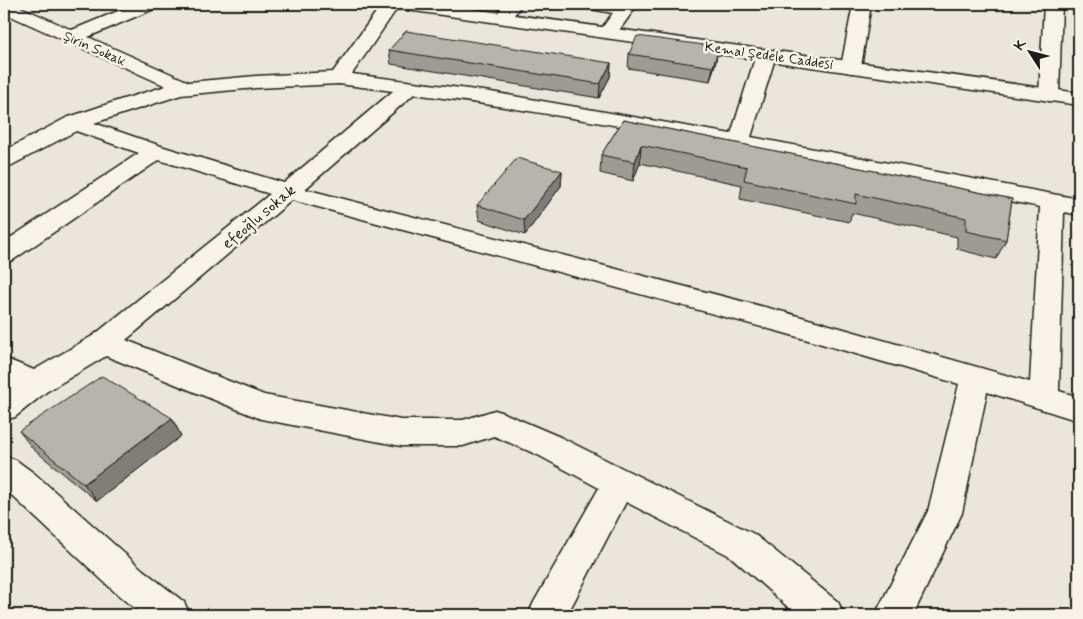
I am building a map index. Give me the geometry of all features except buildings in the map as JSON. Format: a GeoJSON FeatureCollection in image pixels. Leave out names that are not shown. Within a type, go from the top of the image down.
{"type":"FeatureCollection","features":[{"type":"Feature","properties":{"kind":"street"},"geometry":{"type":"LineString","coordinates":[[4,6],[9,4]]}},
{"type":"Feature","properties":{"kind":"street"},"geometry":{"type":"LineString","coordinates":[[71,37],[150,4]]}},
{"type":"Feature","properties":{"kind":"street"},"geometry":{"type":"LineString","coordinates":[[339,78],[392,4]]}},
{"type":"Feature","properties":{"kind":"street","name":"Kemal Şedele Caddesi"},"geometry":{"type":"LineString","coordinates":[[400,4],[508,11],[608,32],[1079,99]]}},
{"type":"Feature","properties":{"kind":"street"},"geometry":{"type":"LineString","coordinates":[[591,4],[627,6]]}},
{"type":"Feature","properties":{"kind":"street"},"geometry":{"type":"LineString","coordinates":[[851,67],[862,4]]}},
{"type":"Feature","properties":{"kind":"street"},"geometry":{"type":"LineString","coordinates":[[1049,4],[1049,94]]}},
{"type":"Feature","properties":{"kind":"street","name":"Şirin Sokak"},"geometry":{"type":"LineString","coordinates":[[4,6],[186,88]]}},
{"type":"Feature","properties":{"kind":"street"},"geometry":{"type":"LineString","coordinates":[[608,32],[627,6]]}},
{"type":"Feature","properties":{"kind":"street"},"geometry":{"type":"LineString","coordinates":[[739,142],[766,55]]}},
{"type":"Feature","properties":{"kind":"street"},"geometry":{"type":"LineString","coordinates":[[4,160],[74,124],[127,104],[186,88],[339,78],[491,98],[739,142],[1079,207]]}},
{"type":"Feature","properties":{"kind":"street","name":"efeoğlu sokak"},"geometry":{"type":"LineString","coordinates":[[104,343],[410,87]]}},
{"type":"Feature","properties":{"kind":"street"},"geometry":{"type":"LineString","coordinates":[[74,124],[156,152],[288,191],[802,328],[1079,409]]}},
{"type":"Feature","properties":{"kind":"street"},"geometry":{"type":"LineString","coordinates":[[4,254],[156,152]]}},
{"type":"Feature","properties":{"kind":"street"},"geometry":{"type":"LineString","coordinates":[[1044,398],[1052,201]]}},
{"type":"Feature","properties":{"kind":"street"},"geometry":{"type":"LineString","coordinates":[[4,408],[36,384],[104,343],[261,407],[401,433],[463,433],[495,423],[550,446],[742,545],[825,615]]}},
{"type":"Feature","properties":{"kind":"street"},"geometry":{"type":"LineString","coordinates":[[4,369],[36,384]]}},
{"type":"Feature","properties":{"kind":"street"},"geometry":{"type":"LineString","coordinates":[[894,615],[945,513],[975,378]]}},
{"type":"Feature","properties":{"kind":"street"},"geometry":{"type":"LineString","coordinates":[[4,470],[23,484],[130,582],[171,615]]}},
{"type":"Feature","properties":{"kind":"street"},"geometry":{"type":"LineString","coordinates":[[548,615],[620,482]]}}]}
